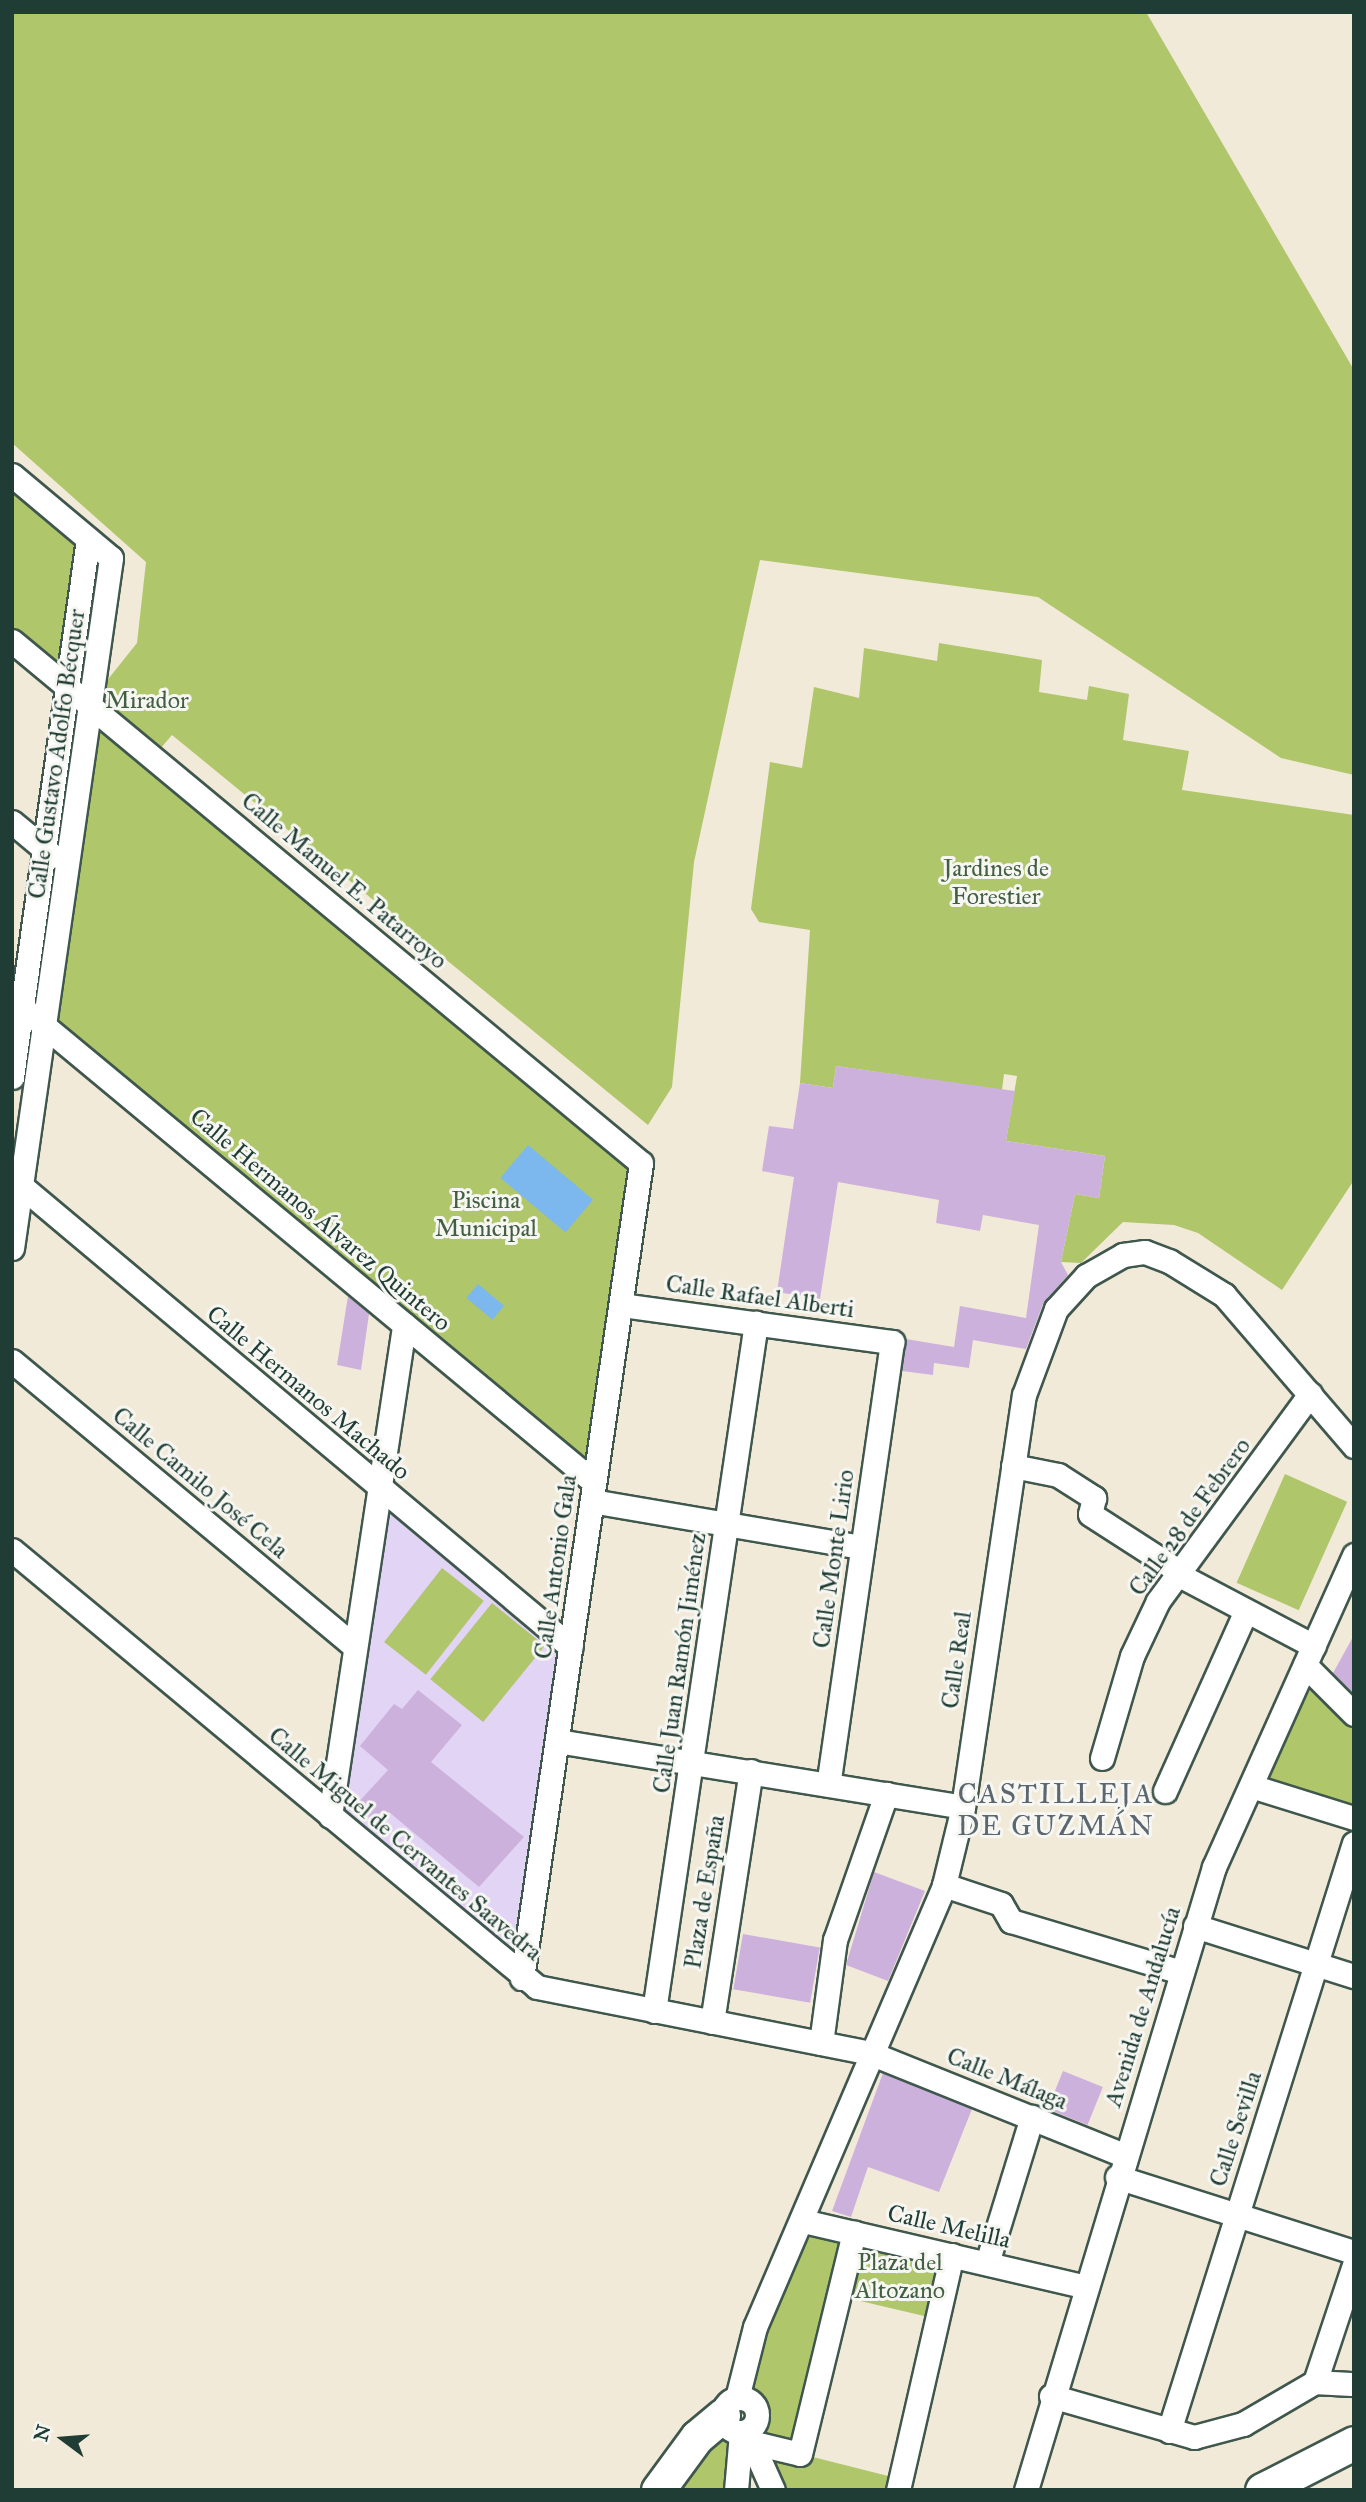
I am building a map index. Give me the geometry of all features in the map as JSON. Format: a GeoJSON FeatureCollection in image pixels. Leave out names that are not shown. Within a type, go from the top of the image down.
{"type":"FeatureCollection","features":[{"type":"Feature","properties":{"kind":"main road"},"geometry":{"type":"LineString","coordinates":[[658,2490],[697,2437],[740,2424]]}},
{"type":"Feature","properties":{"kind":"main road"},"geometry":{"type":"LineString","coordinates":[[1262,2490],[1354,2443]]}},
{"type":"Feature","properties":{"kind":"street"},"geometry":{"type":"LineString","coordinates":[[12,475],[88,539]]}},
{"type":"Feature","properties":{"kind":"street","name":"Calle Gustavo Adolfo Bécquer"},"geometry":{"type":"LineString","coordinates":[[12,1248],[17,1182],[47,1027],[66,867],[111,558],[88,539]]}},
{"type":"Feature","properties":{"kind":"street","name":"Calle Gustavo Adolfo Bécquer"},"geometry":{"type":"LineString","coordinates":[[12,1077],[17,1003],[44,849],[88,539]]}},
{"type":"Feature","properties":{"kind":"street","name":"Calle Manuel E. Patarroyo"},"geometry":{"type":"LineString","coordinates":[[12,641],[641,1163]]}},
{"type":"Feature","properties":{"kind":"street"},"geometry":{"type":"LineString","coordinates":[[12,822],[66,867]]}},
{"type":"Feature","properties":{"kind":"street","name":"Calle Hermanos Álvarez Quintero"},"geometry":{"type":"LineString","coordinates":[[17,1003],[404,1325],[593,1491]]}},
{"type":"Feature","properties":{"kind":"street","name":"Calle Antonio Gala"},"geometry":{"type":"LineString","coordinates":[[522,1978],[641,1163]]}},
{"type":"Feature","properties":{"kind":"street","name":"Calle Hermanos Machado"},"geometry":{"type":"LineString","coordinates":[[17,1182],[571,1647]]}},
{"type":"Feature","properties":{"kind":"street","name":"Calle Real"},"geometry":{"type":"LineString","coordinates":[[737,2488],[740,2424],[755,2327],[803,2221],[870,2053],[910,1975],[944,1885],[963,1807],[1013,1466],[1034,1355],[1056,1309],[1086,1276],[1123,1255],[1145,1252],[1169,1261],[1224,1295],[1349,1441]]}},
{"type":"Feature","properties":{"kind":"street","name":"Calle Rafael Alberti"},"geometry":{"type":"LineString","coordinates":[[621,1305],[892,1342]]}},
{"type":"Feature","properties":{"kind":"street","name":"Calle Juan Ramón Jiménez"},"geometry":{"type":"LineString","coordinates":[[654,2011],[756,1323]]}},
{"type":"Feature","properties":{"kind":"street"},"geometry":{"type":"LineString","coordinates":[[330,1816],[377,1485],[404,1325]]}},
{"type":"Feature","properties":{"kind":"street","name":"Calle Monte Lirio"},"geometry":{"type":"LineString","coordinates":[[828,1784],[892,1342]]}},
{"type":"Feature","properties":{"kind":"street","name":"Calle Camilo José Cela"},"geometry":{"type":"LineString","coordinates":[[12,1361],[354,1646]]}},
{"type":"Feature","properties":{"kind":"street","name":"Calle 28 de Febrero"},"geometry":{"type":"LineString","coordinates":[[1102,1758],[1135,1649],[1158,1601],[1182,1575],[1310,1394]]}},
{"type":"Feature","properties":{"kind":"street"},"geometry":{"type":"LineString","coordinates":[[1013,1466],[1058,1475],[1094,1498],[1090,1514],[1182,1575],[1246,1611],[1310,1655],[1354,1714]]}},
{"type":"Feature","properties":{"kind":"street"},"geometry":{"type":"LineString","coordinates":[[593,1491],[727,1523],[862,1547]]}},
{"type":"Feature","properties":{"kind":"street","name":"Calle Miguel de Cervantes Saavedra"},"geometry":{"type":"LineString","coordinates":[[12,1550],[522,1978],[537,1987],[870,2053]]}},
{"type":"Feature","properties":{"kind":"street","name":"Avenida de Andalucía"},"geometry":{"type":"LineString","coordinates":[[1026,2490],[1083,2286],[1195,1926],[1251,1786],[1353,1558]]}},
{"type":"Feature","properties":{"kind":"street"},"geometry":{"type":"LineString","coordinates":[[1165,1790],[1246,1611]]}},
{"type":"Feature","properties":{"kind":"street"},"geometry":{"type":"LineString","coordinates":[[557,1741],[963,1807]]}},
{"type":"Feature","properties":{"kind":"street","name":"Plaza de España"},"geometry":{"type":"LineString","coordinates":[[712,2022],[751,1771]]}},
{"type":"Feature","properties":{"kind":"street"},"geometry":{"type":"LineString","coordinates":[[1251,1786],[1354,1818]]}},
{"type":"Feature","properties":{"kind":"street"},"geometry":{"type":"LineString","coordinates":[[821,2043],[835,1940],[886,1794]]}},
{"type":"Feature","properties":{"kind":"street","name":"Calle Sevilla"},"geometry":{"type":"LineString","coordinates":[[1169,2431],[1354,1843]]}},
{"type":"Feature","properties":{"kind":"street"},"geometry":{"type":"LineString","coordinates":[[944,1885],[1001,1904],[1011,1920],[1181,1972]]}},
{"type":"Feature","properties":{"kind":"street"},"geometry":{"type":"LineString","coordinates":[[1195,1926],[1354,1976]]}},
{"type":"Feature","properties":{"kind":"street","name":"Calle Málaga"},"geometry":{"type":"LineString","coordinates":[[870,2053],[1124,2155]]}},
{"type":"Feature","properties":{"kind":"street"},"geometry":{"type":"LineString","coordinates":[[987,2263],[1032,2117]]}},
{"type":"Feature","properties":{"kind":"street"},"geometry":{"type":"LineString","coordinates":[[1117,2177],[1354,2252]]}},
{"type":"Feature","properties":{"kind":"street","name":"Calle Melilla"},"geometry":{"type":"LineString","coordinates":[[803,2221],[1083,2286]]}},
{"type":"Feature","properties":{"kind":"street"},"geometry":{"type":"LineString","coordinates":[[740,2424],[800,2454],[854,2232]]}},
{"type":"Feature","properties":{"kind":"street"},"geometry":{"type":"LineString","coordinates":[[899,2484],[951,2255]]}},
{"type":"Feature","properties":{"kind":"street"},"geometry":{"type":"LineString","coordinates":[[1051,2396],[1169,2431],[1217,2433],[1274,2410],[1315,2382],[1354,2265]]}},
{"type":"Feature","properties":{"kind":"street"},"geometry":{"type":"LineString","coordinates":[[1315,2382],[1354,2384]]}},
{"type":"Feature","properties":{"kind":"street"},"geometry":{"type":"LineString","coordinates":[[740,2424],[773,2490]]}},
{"type":"Feature","properties":{"kind":"shaded area"},"geometry":{"type":"Polygon","coordinates":[[[377,1485],[571,1647],[522,1978],[330,1816],[377,1485]]]}},
{"type":"Feature","properties":{"kind":"green space"},"geometry":{"type":"Polygon","coordinates":[[[12,12],[1146,12],[1354,370],[1354,775],[1281,758],[1038,597],[760,560],[694,862],[672,1087],[648,1125],[172,735],[154,756],[641,1163],[594,1482],[47,1027],[89,703],[137,643],[146,562],[12,443],[12,12]]]}},
{"type":"Feature","properties":{"kind":"green space"},"geometry":{"type":"Polygon","coordinates":[[[12,475],[88,539],[68,685],[12,641],[12,475]]]}},
{"type":"Feature","properties":{"kind":"green space","name":"Jardines de Forestier"},"geometry":{"type":"Polygon","coordinates":[[[939,643],[1042,660],[1039,692],[1087,700],[1089,686],[1129,694],[1123,740],[1189,751],[1182,790],[1354,815],[1354,1180],[1282,1290],[1198,1233],[1174,1225],[1123,1222],[1081,1263],[1061,1262],[1075,1194],[1099,1198],[1105,1156],[1006,1141],[1017,1076],[1004,1074],[1002,1090],[836,1066],[833,1088],[800,1083],[810,930],[759,922],[751,909],[770,762],[802,768],[814,687],[859,698],[864,648],[937,661],[939,643]]]}},
{"type":"Feature","properties":{"kind":"green space"},"geometry":{"type":"Polygon","coordinates":[[[1285,1474],[1347,1502],[1299,1610],[1237,1583],[1285,1474]]]}},
{"type":"Feature","properties":{"kind":"green space"},"geometry":{"type":"Polygon","coordinates":[[[442,1568],[484,1601],[426,1675],[384,1642],[442,1568]]]}},
{"type":"Feature","properties":{"kind":"green space"},"geometry":{"type":"Polygon","coordinates":[[[492,1603],[545,1646],[483,1722],[430,1679],[492,1603]]]}},
{"type":"Feature","properties":{"kind":"green space"},"geometry":{"type":"Polygon","coordinates":[[[1305,1665],[1354,1714],[1354,1818],[1251,1786],[1305,1665]]]}},
{"type":"Feature","properties":{"kind":"green space","name":"Plaza del Altozano"},"geometry":{"type":"Polygon","coordinates":[[[803,2221],[952,2255],[937,2319],[839,2296],[801,2454],[900,2479],[898,2490],[773,2490],[752,2429],[758,2413],[741,2366],[803,2221]]]}},
{"type":"Feature","properties":{"kind":"green space"},"geometry":{"type":"Polygon","coordinates":[[[730,2430],[736,2490],[658,2490],[730,2430]]]}},
{"type":"Feature","properties":{"kind":"water"},"geometry":{"type":"Polygon","coordinates":[[[528,1145],[593,1200],[565,1233],[500,1178],[528,1145]]]}},
{"type":"Feature","properties":{"kind":"water"},"geometry":{"type":"Polygon","coordinates":[[[478,1284],[504,1306],[492,1320],[466,1298],[478,1284]]]}},
{"type":"Feature","properties":{"kind":"building"},"geometry":{"type":"Polygon","coordinates":[[[836,1066],[1015,1091],[1006,1141],[1105,1156],[1099,1198],[1075,1194],[1061,1262],[1068,1275],[1043,1304],[1026,1349],[973,1340],[969,1368],[934,1363],[933,1375],[902,1371],[906,1339],[954,1347],[960,1306],[1026,1318],[1039,1225],[983,1215],[980,1231],[936,1223],[939,1200],[838,1182],[820,1299],[777,1292],[794,1177],[762,1171],[769,1126],[793,1129],[800,1083],[833,1088],[836,1066]]]}},
{"type":"Feature","properties":{"kind":"building"},"geometry":{"type":"Polygon","coordinates":[[[348,1296],[369,1314],[361,1370],[337,1365],[348,1296]]]}},
{"type":"Feature","properties":{"kind":"building"},"geometry":{"type":"Polygon","coordinates":[[[1354,1635],[1354,1694],[1333,1673],[1354,1635]]]}},
{"type":"Feature","properties":{"kind":"building"},"geometry":{"type":"Polygon","coordinates":[[[418,1690],[462,1725],[431,1762],[524,1837],[479,1887],[389,1812],[378,1824],[355,1806],[388,1770],[360,1746],[394,1704],[402,1709],[418,1690]]]}},
{"type":"Feature","properties":{"kind":"building"},"geometry":{"type":"Polygon","coordinates":[[[874,1872],[925,1891],[888,1981],[846,1965],[874,1872]]]}},
{"type":"Feature","properties":{"kind":"building"},"geometry":{"type":"Polygon","coordinates":[[[743,1934],[820,1948],[810,2003],[733,1989],[743,1934]]]}},
{"type":"Feature","properties":{"kind":"building"},"geometry":{"type":"Polygon","coordinates":[[[1063,2071],[1103,2087],[1088,2125],[1048,2109],[1063,2071]]]}},
{"type":"Feature","properties":{"kind":"building"},"geometry":{"type":"Polygon","coordinates":[[[883,2073],[972,2109],[939,2192],[868,2167],[851,2217],[832,2211],[883,2073]]]}},
{"type":"Feature","properties":{"kind":"district","name":"CASTILLEJA DE GUZMÁN"},"geometry":{"type":"Point","coordinates":[1056,1810]}},
{"type":"Feature","properties":{"kind":"park label","name":"Mirador"},"geometry":{"type":"Point","coordinates":[147,701]}},
{"type":"Feature","properties":{"kind":"park label","name":"Piscina Municipal"},"geometry":{"type":"Point","coordinates":[486,1215]}}]}
